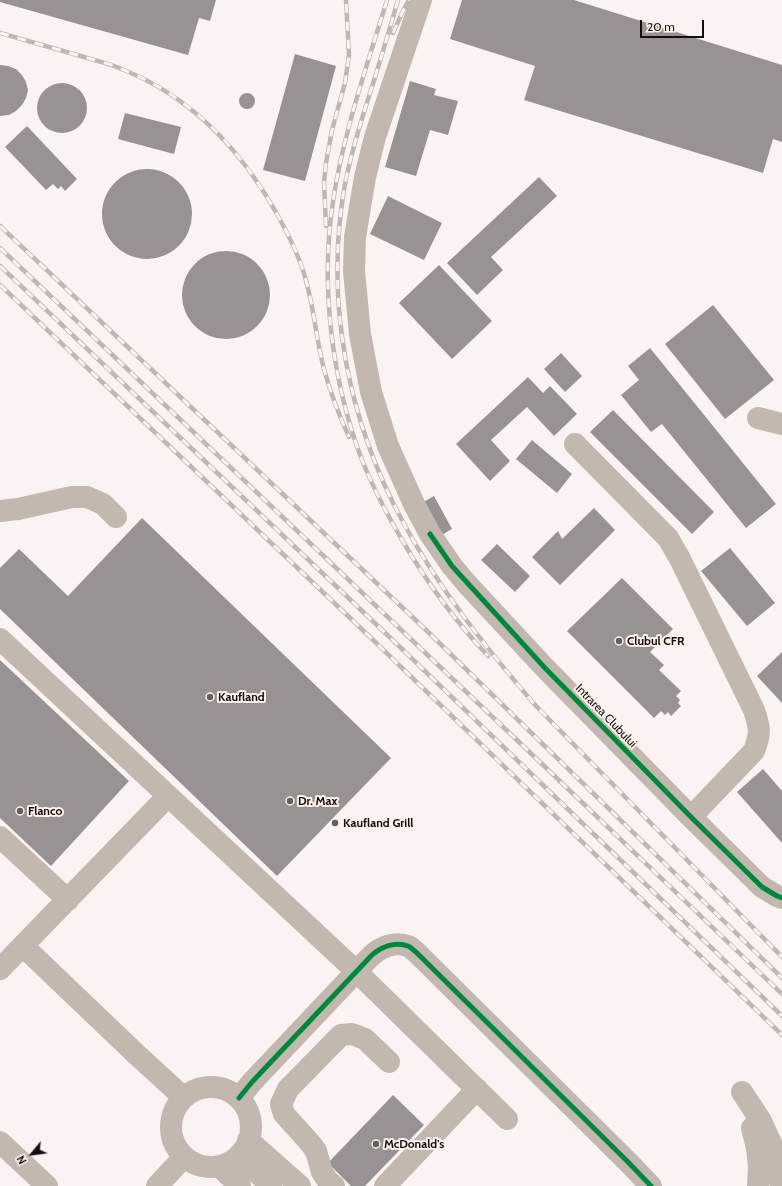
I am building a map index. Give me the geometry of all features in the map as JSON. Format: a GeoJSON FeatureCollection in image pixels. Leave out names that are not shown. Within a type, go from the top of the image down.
{"type":"FeatureCollection","features":[{"type":"Feature","properties":{"kind":"street","name":"Intrarea Clubului"},"geometry":{"type":"LineString","coordinates":[[421,0],[375,137],[359,206],[355,237],[354,271],[360,334],[371,392],[388,446],[414,504],[430,534],[452,566],[472,589],[545,668],[691,817],[762,887],[782,898]]}},
{"type":"Feature","properties":{"kind":"street"},"geometry":{"type":"LineString","coordinates":[[758,418],[782,424]]}},
{"type":"Feature","properties":{"kind":"street"},"geometry":{"type":"LineString","coordinates":[[575,444],[668,538],[680,559],[750,703],[758,723],[759,737],[754,751],[691,817]]}},
{"type":"Feature","properties":{"kind":"street"},"geometry":{"type":"LineString","coordinates":[[0,511],[18,509],[72,497],[87,497],[103,504],[116,517]]}},
{"type":"Feature","properties":{"kind":"street"},"geometry":{"type":"LineString","coordinates":[[0,639],[357,972],[507,1119]]}},
{"type":"Feature","properties":{"kind":"street"},"geometry":{"type":"LineString","coordinates":[[0,970],[168,796]]}},
{"type":"Feature","properties":{"kind":"street"},"geometry":{"type":"LineString","coordinates":[[0,837],[68,900]]}},
{"type":"Feature","properties":{"kind":"street"},"geometry":{"type":"LineString","coordinates":[[239,1098],[252,1082],[378,950],[393,945],[408,946],[416,952],[650,1183]]}},
{"type":"Feature","properties":{"kind":"street"},"geometry":{"type":"LineString","coordinates":[[23,946],[124,1043],[183,1097]]}},
{"type":"Feature","properties":{"kind":"street"},"geometry":{"type":"LineString","coordinates":[[334,1186],[328,1181],[322,1172],[316,1151],[284,1114],[281,1104],[288,1089],[341,1035],[352,1034],[364,1039],[389,1062]]}},
{"type":"Feature","properties":{"kind":"street"},"geometry":{"type":"LineString","coordinates":[[212,1086],[224,1089],[239,1098],[245,1105],[248,1114],[250,1131],[244,1147],[232,1160],[219,1166],[207,1167],[198,1165],[184,1157],[178,1150],[171,1134],[174,1110],[183,1097],[191,1091],[212,1086]]}},
{"type":"Feature","properties":{"kind":"street"},"geometry":{"type":"LineString","coordinates":[[385,1186],[477,1090]]}},
{"type":"Feature","properties":{"kind":"street"},"geometry":{"type":"LineString","coordinates":[[758,1186],[759,1166],[757,1148],[742,1092],[762,1121],[771,1143],[781,1186]]}},
{"type":"Feature","properties":{"kind":"street"},"geometry":{"type":"LineString","coordinates":[[0,1142],[46,1186]]}},
{"type":"Feature","properties":{"kind":"street"},"geometry":{"type":"LineString","coordinates":[[244,1147],[271,1186]]}},
{"type":"Feature","properties":{"kind":"street"},"geometry":{"type":"LineString","coordinates":[[244,1147],[300,1186]]}},
{"type":"Feature","properties":{"kind":"street"},"geometry":{"type":"LineString","coordinates":[[157,1186],[184,1157]]}},
{"type":"Feature","properties":{"kind":"street"},"geometry":{"type":"LineString","coordinates":[[219,1166],[240,1186]]}},
{"type":"Feature","properties":{"kind":"building"},"geometry":{"type":"Polygon","coordinates":[[[0,0],[216,0],[210,21],[199,18],[188,55],[0,2],[0,0]]]}},
{"type":"Feature","properties":{"kind":"building"},"geometry":{"type":"Polygon","coordinates":[[[462,0],[574,0],[782,65],[782,142],[773,139],[763,173],[524,100],[535,66],[450,39],[462,0]]]}},
{"type":"Feature","properties":{"kind":"building"},"geometry":{"type":"Polygon","coordinates":[[[295,54],[336,66],[305,181],[263,170],[295,54]]]}},
{"type":"Feature","properties":{"kind":"building"},"geometry":{"type":"Polygon","coordinates":[[[0,65],[16,69],[26,82],[28,90],[22,105],[16,111],[9,115],[0,116],[0,65]]]}},
{"type":"Feature","properties":{"kind":"building"},"geometry":{"type":"Polygon","coordinates":[[[410,81],[436,89],[434,95],[458,101],[448,135],[430,130],[416,176],[385,167],[410,81]]]}},
{"type":"Feature","properties":{"kind":"building"},"geometry":{"type":"Polygon","coordinates":[[[62,83],[72,85],[80,90],[85,98],[87,108],[85,118],[80,126],[72,131],[62,133],[52,131],[44,126],[39,118],[37,108],[39,98],[44,90],[52,85],[62,83]]]}},
{"type":"Feature","properties":{"kind":"building"},"geometry":{"type":"Polygon","coordinates":[[[247,93],[254,98],[255,101],[250,108],[247,109],[240,104],[239,101],[244,94],[247,93]]]}},
{"type":"Feature","properties":{"kind":"building"},"geometry":{"type":"Polygon","coordinates":[[[125,113],[181,127],[174,154],[118,139],[125,113]]]}},
{"type":"Feature","properties":{"kind":"building"},"geometry":{"type":"Polygon","coordinates":[[[27,126],[77,179],[65,191],[61,186],[58,189],[53,184],[46,190],[5,147],[27,126]]]}},
{"type":"Feature","properties":{"kind":"building"},"geometry":{"type":"Polygon","coordinates":[[[147,169],[164,172],[179,182],[189,197],[192,214],[189,231],[179,246],[164,256],[147,259],[130,256],[115,246],[105,231],[102,214],[105,197],[115,182],[130,172],[147,169]]]}},
{"type":"Feature","properties":{"kind":"building"},"geometry":{"type":"Polygon","coordinates":[[[539,177],[557,196],[491,257],[503,270],[477,295],[447,263],[539,177]]]}},
{"type":"Feature","properties":{"kind":"building"},"geometry":{"type":"Polygon","coordinates":[[[388,196],[442,223],[424,260],[370,234],[388,196]]]}},
{"type":"Feature","properties":{"kind":"building"},"geometry":{"type":"Polygon","coordinates":[[[226,251],[243,254],[251,258],[263,270],[267,278],[270,295],[267,312],[263,320],[251,332],[243,336],[226,339],[209,336],[201,332],[189,320],[185,312],[182,295],[185,278],[189,270],[201,258],[209,254],[226,251]]]}},
{"type":"Feature","properties":{"kind":"building"},"geometry":{"type":"Polygon","coordinates":[[[439,265],[492,321],[452,359],[399,303],[439,265]]]}},
{"type":"Feature","properties":{"kind":"building"},"geometry":{"type":"Polygon","coordinates":[[[713,305],[774,380],[725,419],[665,344],[713,305]]]}},
{"type":"Feature","properties":{"kind":"building"},"geometry":{"type":"Polygon","coordinates":[[[650,348],[776,504],[746,528],[662,424],[651,432],[621,395],[639,380],[628,366],[650,348]]]}},
{"type":"Feature","properties":{"kind":"building"},"geometry":{"type":"Polygon","coordinates":[[[561,353],[582,376],[565,392],[544,369],[561,353]]]}},
{"type":"Feature","properties":{"kind":"building"},"geometry":{"type":"Polygon","coordinates":[[[528,377],[543,393],[550,386],[577,414],[554,436],[527,407],[491,440],[510,461],[490,481],[456,444],[528,377]]]}},
{"type":"Feature","properties":{"kind":"building"},"geometry":{"type":"Polygon","coordinates":[[[613,410],[714,512],[692,534],[590,432],[613,410]]]}},
{"type":"Feature","properties":{"kind":"building"},"geometry":{"type":"Polygon","coordinates":[[[532,440],[572,474],[557,493],[516,459],[532,440]]]}},
{"type":"Feature","properties":{"kind":"building"},"geometry":{"type":"Polygon","coordinates":[[[434,496],[452,529],[440,536],[422,503],[434,496]]]}},
{"type":"Feature","properties":{"kind":"building"},"geometry":{"type":"Polygon","coordinates":[[[594,508],[615,530],[560,585],[532,557],[558,531],[562,539],[594,508]]]}},
{"type":"Feature","properties":{"kind":"building","name":"Kaufland"},"geometry":{"type":"Polygon","coordinates":[[[142,518],[391,758],[277,876],[0,609],[0,568],[19,549],[68,596],[142,518]]]}},
{"type":"Feature","properties":{"kind":"building"},"geometry":{"type":"Polygon","coordinates":[[[497,544],[530,576],[515,592],[481,560],[497,544]]]}},
{"type":"Feature","properties":{"kind":"building"},"geometry":{"type":"Polygon","coordinates":[[[730,548],[775,603],[747,626],[701,571],[730,548]]]}},
{"type":"Feature","properties":{"kind":"building","name":"Clubul CFR"},"geometry":{"type":"Polygon","coordinates":[[[622,578],[673,629],[650,652],[664,665],[659,670],[681,691],[676,696],[680,700],[678,703],[681,706],[671,716],[668,712],[665,715],[661,711],[654,718],[567,631],[622,578]]]}},
{"type":"Feature","properties":{"kind":"building"},"geometry":{"type":"Polygon","coordinates":[[[782,652],[782,703],[757,676],[782,652]]]}},
{"type":"Feature","properties":{"kind":"building"},"geometry":{"type":"Polygon","coordinates":[[[0,660],[129,781],[51,866],[0,818],[0,660]]]}},
{"type":"Feature","properties":{"kind":"building"},"geometry":{"type":"Polygon","coordinates":[[[763,769],[782,791],[782,843],[737,792],[763,769]]]}},
{"type":"Feature","properties":{"kind":"building","name":"McDonald's"},"geometry":{"type":"Polygon","coordinates":[[[393,1095],[424,1125],[365,1186],[351,1186],[328,1163],[393,1095]]]}},
{"type":"Feature","properties":{"kind":"railway"},"geometry":{"type":"LineString","coordinates":[[326,226],[324,182],[326,163],[332,130],[345,83],[349,55],[346,0]]}},
{"type":"Feature","properties":{"kind":"railway"},"geometry":{"type":"LineString","coordinates":[[387,0],[349,125],[337,176],[333,202],[329,234],[328,266],[331,333],[336,366],[343,398],[362,460],[393,525],[433,589],[465,630],[488,656]]}},
{"type":"Feature","properties":{"kind":"railway"},"geometry":{"type":"LineString","coordinates":[[398,0],[346,177],[339,233],[337,275],[340,318],[346,360],[355,402],[368,443],[384,483],[417,547],[448,595],[482,640],[536,706],[782,957]]}},
{"type":"Feature","properties":{"kind":"railway"},"geometry":{"type":"LineString","coordinates":[[393,33],[409,0]]}},
{"type":"Feature","properties":{"kind":"railway"},"geometry":{"type":"LineString","coordinates":[[0,33],[109,64],[149,82],[172,95],[193,111],[213,128],[231,148],[248,168],[263,191],[289,237],[303,269],[326,378],[349,437]]}},
{"type":"Feature","properties":{"kind":"railway"},"geometry":{"type":"LineString","coordinates":[[0,226],[424,628],[782,978]]}},
{"type":"Feature","properties":{"kind":"railway"},"geometry":{"type":"LineString","coordinates":[[0,248],[782,994]]}},
{"type":"Feature","properties":{"kind":"railway"},"geometry":{"type":"LineString","coordinates":[[0,266],[401,648],[782,1016]]}},
{"type":"Feature","properties":{"kind":"railway"},"geometry":{"type":"LineString","coordinates":[[0,285],[369,636],[782,1035]]}},
{"type":"Feature","properties":{"kind":"cycle path"},"geometry":{"type":"LineString","coordinates":[[430,534],[452,566],[545,668],[762,887],[782,898]]}},
{"type":"Feature","properties":{"kind":"cycle path"},"geometry":{"type":"LineString","coordinates":[[239,1098],[252,1082],[372,955],[388,946],[398,944],[409,946],[651,1186]]}},
{"type":"Feature","properties":{"kind":"place","name":"Clubul CFR"},"geometry":{"type":"Point","coordinates":[619,641]}},
{"type":"Feature","properties":{"kind":"place","name":"Kaufland"},"geometry":{"type":"Point","coordinates":[210,697]}},
{"type":"Feature","properties":{"kind":"place","name":"Dr. Max"},"geometry":{"type":"Point","coordinates":[290,801]}},
{"type":"Feature","properties":{"kind":"place","name":"Flanco"},"geometry":{"type":"Point","coordinates":[20,811]}},
{"type":"Feature","properties":{"kind":"place","name":"Kaufland Grill"},"geometry":{"type":"Point","coordinates":[335,823]}},
{"type":"Feature","properties":{"kind":"place","name":"McDonald's"},"geometry":{"type":"Point","coordinates":[376,1144]}}]}
